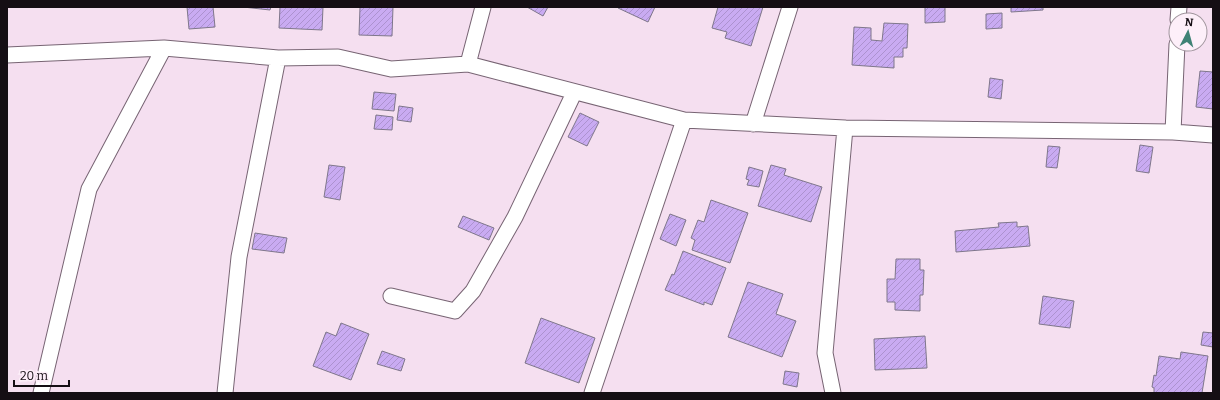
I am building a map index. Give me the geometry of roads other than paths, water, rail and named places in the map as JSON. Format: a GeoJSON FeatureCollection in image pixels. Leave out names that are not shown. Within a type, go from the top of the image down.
{"type":"FeatureCollection","features":[{"type":"Feature","properties":{"kind":"street"},"geometry":{"type":"LineString","coordinates":[[468,64],[483,7]]}},
{"type":"Feature","properties":{"kind":"street"},"geometry":{"type":"LineString","coordinates":[[753,124],[790,7]]}},
{"type":"Feature","properties":{"kind":"street"},"geometry":{"type":"LineString","coordinates":[[7,55],[164,48],[278,58],[338,57],[391,69],[468,64],[574,93],[684,120],[845,128],[1172,132],[1213,135]]}},
{"type":"Feature","properties":{"kind":"street"},"geometry":{"type":"LineString","coordinates":[[41,393],[89,189],[164,48]]}},
{"type":"Feature","properties":{"kind":"street"},"geometry":{"type":"LineString","coordinates":[[1172,132],[1177,52]]}},
{"type":"Feature","properties":{"kind":"street"},"geometry":{"type":"LineString","coordinates":[[225,393],[239,257],[278,58]]}},
{"type":"Feature","properties":{"kind":"street"},"geometry":{"type":"LineString","coordinates":[[391,296],[455,311],[473,291],[515,217],[574,93]]}},
{"type":"Feature","properties":{"kind":"street"},"geometry":{"type":"LineString","coordinates":[[592,393],[684,120]]}},
{"type":"Feature","properties":{"kind":"street"},"geometry":{"type":"LineString","coordinates":[[833,393],[825,353],[845,128]]}}]}
